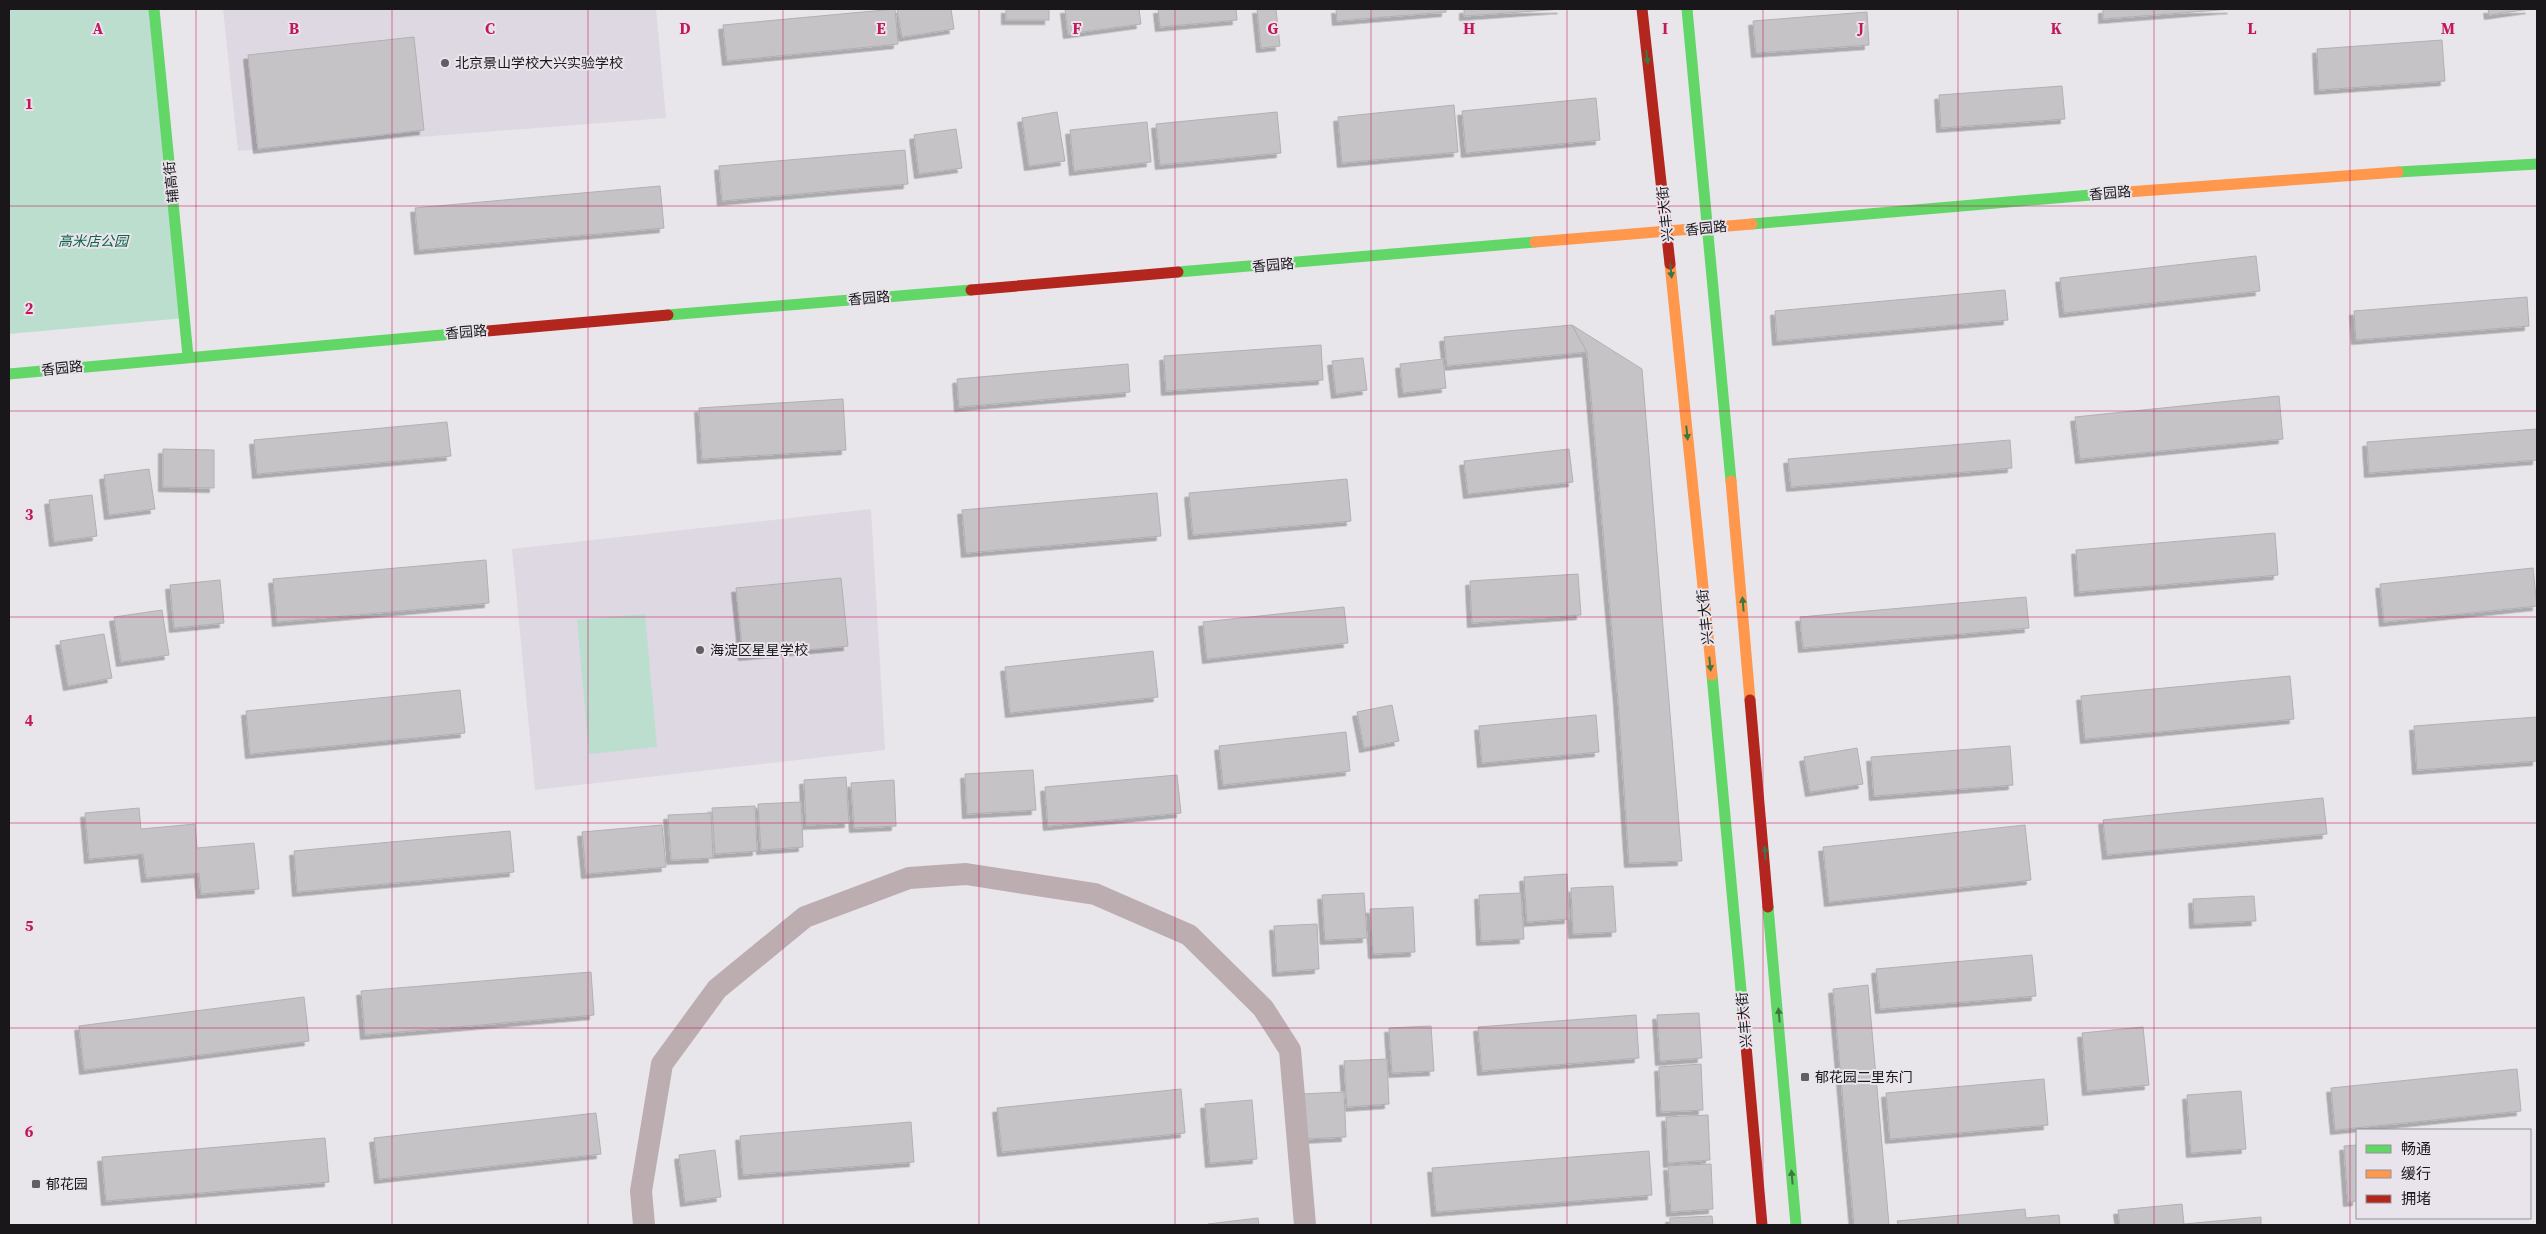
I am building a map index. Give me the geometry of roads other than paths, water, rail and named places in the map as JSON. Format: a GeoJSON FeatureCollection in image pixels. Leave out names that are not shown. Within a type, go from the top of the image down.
{"type":"FeatureCollection","features":[{"type":"Feature","properties":{"kind":"street","name":"辅高街"},"geometry":{"type":"LineString","coordinates":[[154,9],[188,356]]}},
{"type":"Feature","properties":{"kind":"street","name":"兴丰大街"},"geometry":{"type":"LineString","coordinates":[[1642,9],[1667,232],[1738,948],[1762,1225]]}},
{"type":"Feature","properties":{"kind":"street"},"geometry":{"type":"LineString","coordinates":[[1687,9],[1710,228],[1796,1225]]}},
{"type":"Feature","properties":{"kind":"street","name":"香园路"},"geometry":{"type":"LineString","coordinates":[[9,374],[188,356],[2284,179],[2537,164]]}},
{"type":"Feature","properties":{"kind":"street"},"geometry":{"type":"LineString","coordinates":[[644,1225],[641,1191],[662,1064],[717,989],[805,917],[909,878],[966,874],[1095,894],[1189,935],[1264,1008],[1290,1050],[1305,1225]]}},
{"type":"Feature","properties":{"kind":"place","name":"北京景山学校大兴实验学校"},"geometry":{"type":"Point","coordinates":[445,63]}},
{"type":"Feature","properties":{"kind":"place","name":"海淀区星星学校"},"geometry":{"type":"Point","coordinates":[700,650]}},
{"type":"Feature","properties":{"kind":"place","name":"郁花园二里东门"},"geometry":{"type":"Point","coordinates":[1805,1077]}},
{"type":"Feature","properties":{"kind":"place","name":"郁花园"},"geometry":{"type":"Point","coordinates":[36,1184]}},
{"type":"Feature","properties":{"kind":"park label","name":"高米店公园"},"geometry":{"type":"Point","coordinates":[93,241]}}]}
